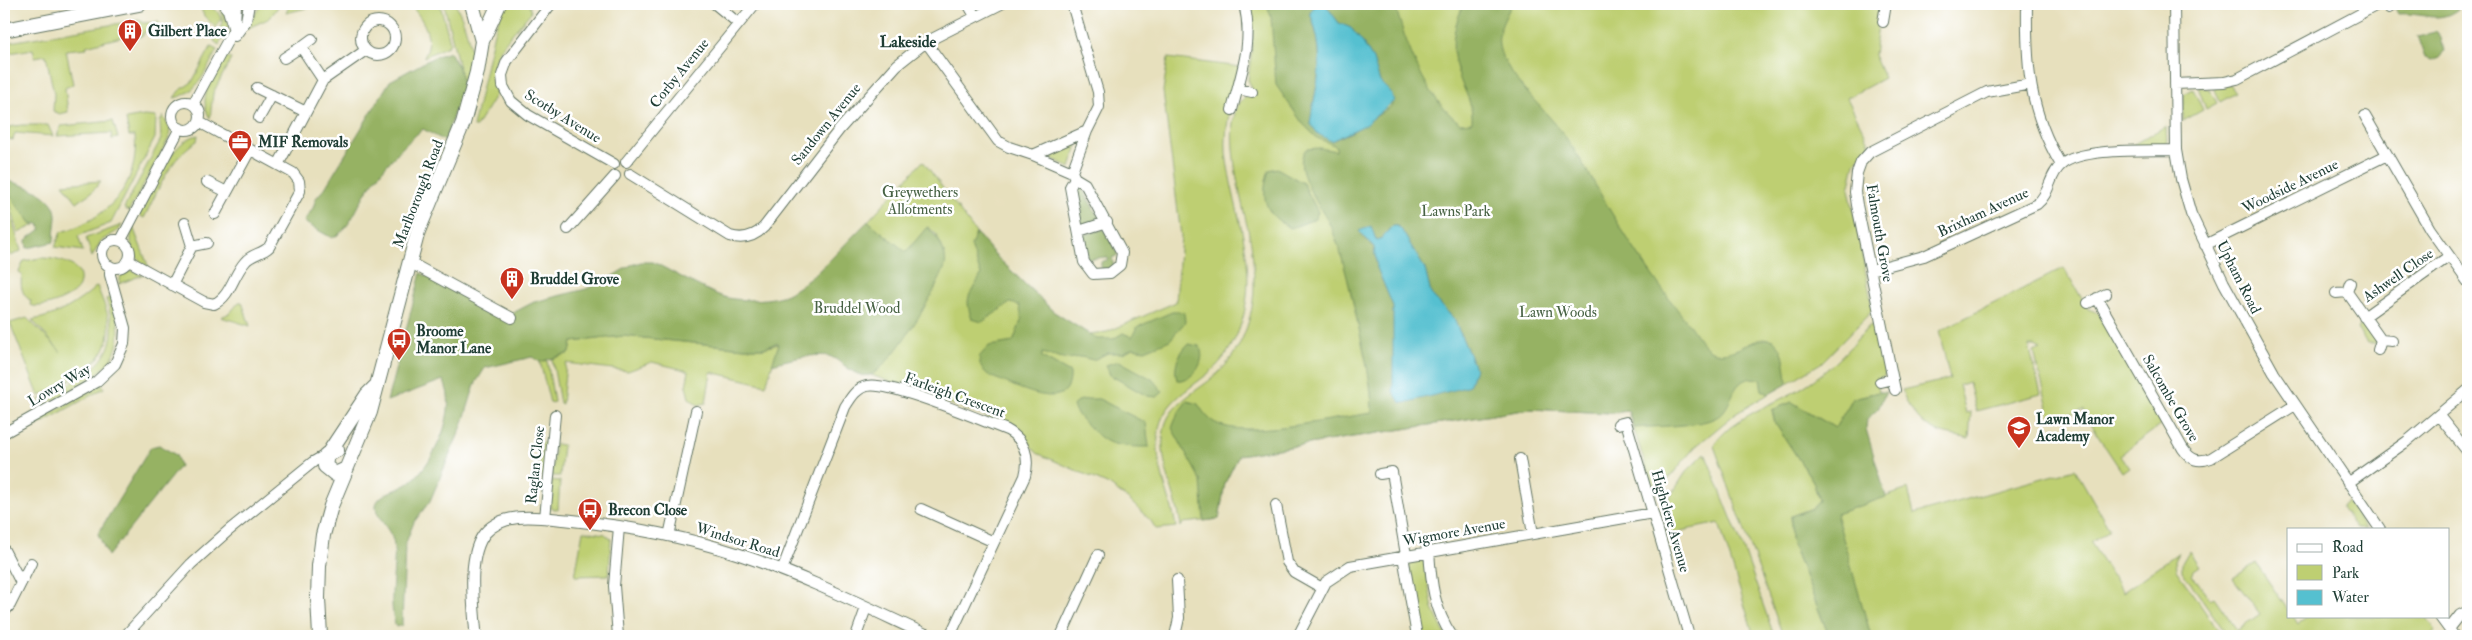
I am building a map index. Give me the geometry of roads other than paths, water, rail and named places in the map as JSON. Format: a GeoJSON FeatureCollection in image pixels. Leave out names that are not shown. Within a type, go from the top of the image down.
{"type":"FeatureCollection","features":[{"type":"Feature","properties":{"kind":"main road"},"geometry":{"type":"LineString","coordinates":[[4,30],[138,4]]}},
{"type":"Feature","properties":{"kind":"main road","name":"Marlborough Road"},"geometry":{"type":"LineString","coordinates":[[472,4],[482,41]]}},
{"type":"Feature","properties":{"kind":"main road","name":"Marlborough Road"},"geometry":{"type":"LineString","coordinates":[[320,636],[319,566],[331,506],[370,412],[409,262],[424,216],[465,117],[477,72],[482,41],[499,4]]}},
{"type":"Feature","properties":{"kind":"main road","name":"Marlborough Road"},"geometry":{"type":"LineString","coordinates":[[328,453],[367,395],[375,387]]}},
{"type":"Feature","properties":{"kind":"main road"},"geometry":{"type":"LineString","coordinates":[[337,450],[343,452],[347,466],[339,474],[328,470],[324,462],[328,453],[337,450]]}},
{"type":"Feature","properties":{"kind":"main road","name":"Marlborough Road"},"geometry":{"type":"LineString","coordinates":[[328,470],[331,506]]}},
{"type":"Feature","properties":{"kind":"street"},"geometry":{"type":"LineString","coordinates":[[223,4],[229,12],[233,31]]}},
{"type":"Feature","properties":{"kind":"street"},"geometry":{"type":"LineString","coordinates":[[193,104],[233,31],[237,20],[236,4]]}},
{"type":"Feature","properties":{"kind":"street","name":"Scotby Avenue"},"geometry":{"type":"LineString","coordinates":[[551,4],[507,61],[502,75],[503,86],[511,101],[528,115],[614,164]]}},
{"type":"Feature","properties":{"kind":"street"},"geometry":{"type":"LineString","coordinates":[[716,4],[738,23]]}},
{"type":"Feature","properties":{"kind":"street","name":"Corby Avenue"},"geometry":{"type":"LineString","coordinates":[[626,162],[755,4]]}},
{"type":"Feature","properties":{"kind":"street"},"geometry":{"type":"LineString","coordinates":[[968,4],[975,16]]}},
{"type":"Feature","properties":{"kind":"street","name":"Sandown Avenue"},"geometry":{"type":"LineString","coordinates":[[630,174],[736,238],[751,236],[760,232],[870,94],[897,65],[926,42],[1001,4]]}},
{"type":"Feature","properties":{"kind":"street"},"geometry":{"type":"LineString","coordinates":[[926,42],[998,141],[1009,148],[1033,155],[1074,175],[1085,184],[1107,222],[1122,256],[1118,267],[1104,274],[1093,274],[1085,266],[1070,187],[1074,175],[1087,131],[1097,112],[1099,99],[1072,4]]}},
{"type":"Feature","properties":{"kind":"street"},"geometry":{"type":"LineString","coordinates":[[1232,110],[1246,64],[1248,41],[1244,4]]}},
{"type":"Feature","properties":{"kind":"street"},"geometry":{"type":"LineString","coordinates":[[1883,22],[1886,4]]}},
{"type":"Feature","properties":{"kind":"street"},"geometry":{"type":"LineString","coordinates":[[2027,4],[2031,84],[2039,121],[2061,165],[2087,154],[2176,150]]}},
{"type":"Feature","properties":{"kind":"street","name":"Upham Road"},"geometry":{"type":"LineString","coordinates":[[2174,4],[2176,150],[2187,202],[2205,245],[2249,329],[2295,404],[2379,528]]}},
{"type":"Feature","properties":{"kind":"street"},"geometry":{"type":"LineString","coordinates":[[2175,84],[2237,80],[2379,4]]}},
{"type":"Feature","properties":{"kind":"street"},"geometry":{"type":"LineString","coordinates":[[225,48],[243,25],[250,5]]}},
{"type":"Feature","properties":{"kind":"street"},"geometry":{"type":"LineString","coordinates":[[284,58],[312,39]]}},
{"type":"Feature","properties":{"kind":"street"},"geometry":{"type":"LineString","coordinates":[[301,47],[323,80]]}},
{"type":"Feature","properties":{"kind":"street"},"geometry":{"type":"LineString","coordinates":[[278,165],[323,80],[366,50]]}},
{"type":"Feature","properties":{"kind":"street","name":"Falmouth Grove"},"geometry":{"type":"LineString","coordinates":[[1895,390],[1855,192],[1857,173],[1864,159],[1884,144],[1979,95],[1998,88],[2031,84]]}},
{"type":"Feature","properties":{"kind":"street"},"geometry":{"type":"LineString","coordinates":[[257,88],[306,112]]}},
{"type":"Feature","properties":{"kind":"street"},"geometry":{"type":"LineString","coordinates":[[1238,89],[1252,92]]}},
{"type":"Feature","properties":{"kind":"street"},"geometry":{"type":"LineString","coordinates":[[259,118],[272,95]]}},
{"type":"Feature","properties":{"kind":"street"},"geometry":{"type":"LineString","coordinates":[[184,102],[193,104],[200,114],[199,122],[193,128],[180,128],[173,119],[174,111],[184,102]]}},
{"type":"Feature","properties":{"kind":"street"},"geometry":{"type":"LineString","coordinates":[[2365,116],[2448,257],[2468,282]]}},
{"type":"Feature","properties":{"kind":"street"},"geometry":{"type":"LineString","coordinates":[[129,261],[204,302],[214,304],[225,296],[247,259],[264,252],[269,247],[300,191],[297,176],[199,122]]}},
{"type":"Feature","properties":{"kind":"street","name":"Lowry Way"},"geometry":{"type":"LineString","coordinates":[[4,433],[96,382],[115,364],[124,344],[125,328],[110,275],[110,266],[103,257],[103,249],[108,242],[121,240],[180,128]]}},
{"type":"Feature","properties":{"kind":"street"},"geometry":{"type":"LineString","coordinates":[[1033,155],[1087,131]]}},
{"type":"Feature","properties":{"kind":"street"},"geometry":{"type":"LineString","coordinates":[[215,214],[250,150]]}},
{"type":"Feature","properties":{"kind":"street","name":"Woodside Avenue"},"geometry":{"type":"LineString","coordinates":[[2205,245],[2387,155]]}},
{"type":"Feature","properties":{"kind":"street"},"geometry":{"type":"LineString","coordinates":[[620,161],[626,162],[630,167],[630,174],[623,179],[615,176],[614,164],[620,161]]}},
{"type":"Feature","properties":{"kind":"street","name":"Brixham Avenue"},"geometry":{"type":"LineString","coordinates":[[1870,270],[1924,256],[2038,204],[2044,198],[2052,178],[2061,165]]}},
{"type":"Feature","properties":{"kind":"street"},"geometry":{"type":"LineString","coordinates":[[568,229],[615,176]]}},
{"type":"Feature","properties":{"kind":"street"},"geometry":{"type":"LineString","coordinates":[[207,182],[226,192]]}},
{"type":"Feature","properties":{"kind":"street"},"geometry":{"type":"LineString","coordinates":[[1078,231],[1107,222]]}},
{"type":"Feature","properties":{"kind":"street"},"geometry":{"type":"LineString","coordinates":[[172,285],[192,246],[184,223]]}},
{"type":"Feature","properties":{"kind":"street"},"geometry":{"type":"LineString","coordinates":[[121,240],[130,249],[129,261]]}},
{"type":"Feature","properties":{"kind":"street"},"geometry":{"type":"LineString","coordinates":[[192,246],[207,244]]}},
{"type":"Feature","properties":{"kind":"street","name":"Ashwell Close"},"geometry":{"type":"LineString","coordinates":[[2364,316],[2448,257]]}},
{"type":"Feature","properties":{"kind":"street"},"geometry":{"type":"LineString","coordinates":[[110,266],[118,268],[129,261]]}},
{"type":"Feature","properties":{"kind":"street"},"geometry":{"type":"LineString","coordinates":[[409,262],[512,318]]}},
{"type":"Feature","properties":{"kind":"street","name":"Ashwell Close"},"geometry":{"type":"LineString","coordinates":[[2336,293],[2348,287],[2364,316],[2383,344]]}},
{"type":"Feature","properties":{"kind":"street","name":"Salcombe Grove"},"geometry":{"type":"LineString","coordinates":[[2097,298],[2188,456],[2196,460],[2211,458],[2295,404]]}},
{"type":"Feature","properties":{"kind":"street"},"geometry":{"type":"LineString","coordinates":[[1880,382],[1893,379]]}},
{"type":"Feature","properties":{"kind":"street","name":"Farleigh Crescent"},"geometry":{"type":"LineString","coordinates":[[782,570],[845,408],[853,395],[866,386],[887,386],[1007,430],[1020,440],[1027,454],[1025,476],[950,636]]}},
{"type":"Feature","properties":{"kind":"street"},"geometry":{"type":"LineString","coordinates":[[2348,483],[2439,416],[2468,390]]}},
{"type":"Feature","properties":{"kind":"street"},"geometry":{"type":"LineString","coordinates":[[669,536],[696,411]]}},
{"type":"Feature","properties":{"kind":"street","name":"Raglan Close"},"geometry":{"type":"LineString","coordinates":[[545,518],[555,416]]}},
{"type":"Feature","properties":{"kind":"street"},"geometry":{"type":"LineString","coordinates":[[2439,416],[2468,452]]}},
{"type":"Feature","properties":{"kind":"street","name":"Highclere Avenue"},"geometry":{"type":"LineString","coordinates":[[1618,424],[1626,422],[1689,636]]}},
{"type":"Feature","properties":{"kind":"street"},"geometry":{"type":"LineString","coordinates":[[125,636],[191,564],[316,459],[328,453]]}},
{"type":"Feature","properties":{"kind":"street"},"geometry":{"type":"LineString","coordinates":[[1520,459],[1533,534]]}},
{"type":"Feature","properties":{"kind":"street"},"geometry":{"type":"LineString","coordinates":[[306,469],[328,470]]}},
{"type":"Feature","properties":{"kind":"street"},"geometry":{"type":"LineString","coordinates":[[1380,474],[1392,472],[1417,636]]}},
{"type":"Feature","properties":{"kind":"street"},"geometry":{"type":"LineString","coordinates":[[1276,505],[1286,557],[1290,568],[1322,588]]}},
{"type":"Feature","properties":{"kind":"street"},"geometry":{"type":"LineString","coordinates":[[921,510],[994,542]]}},
{"type":"Feature","properties":{"kind":"street","name":"Wigmore Avenue"},"geometry":{"type":"LineString","coordinates":[[1298,636],[1322,588],[1333,575],[1350,566],[1428,551],[1653,514]]}},
{"type":"Feature","properties":{"kind":"street","name":"Windsor Road"},"geometry":{"type":"LineString","coordinates":[[476,636],[474,565],[479,543],[486,533],[499,523],[518,518],[545,518],[618,527],[669,536],[737,554],[782,570],[929,636]]}},
{"type":"Feature","properties":{"kind":"street"},"geometry":{"type":"LineString","coordinates":[[618,527],[614,586],[618,636]]}},
{"type":"Feature","properties":{"kind":"street"},"geometry":{"type":"LineString","coordinates":[[4,550],[20,581]]}},
{"type":"Feature","properties":{"kind":"street"},"geometry":{"type":"LineString","coordinates":[[1428,551],[1435,601],[1442,621],[1452,636]]}},
{"type":"Feature","properties":{"kind":"street"},"geometry":{"type":"LineString","coordinates":[[1061,636],[1098,555]]}},
{"type":"Feature","properties":{"kind":"street"},"geometry":{"type":"LineString","coordinates":[[4,612],[10,605],[30,563]]}},
{"type":"Feature","properties":{"kind":"street"},"geometry":{"type":"LineString","coordinates":[[1174,636],[1178,618],[1177,580]]}},
{"type":"Feature","properties":{"kind":"street"},"geometry":{"type":"LineString","coordinates":[[856,636],[866,608]]}},
{"type":"Feature","properties":{"kind":"street"},"geometry":{"type":"LineString","coordinates":[[2451,633],[2460,614],[2468,611]]}},
{"type":"Feature","properties":{"kind":"street"},"geometry":{"type":"LineString","coordinates":[[2441,618],[2451,633]]}},
{"type":"Feature","properties":{"kind":"water"},"geometry":{"type":"Polygon","coordinates":[[[1316,4],[1325,4],[1339,23],[1351,28],[1373,59],[1380,82],[1391,93],[1394,101],[1365,125],[1331,141],[1318,134],[1310,123],[1319,68],[1318,43],[1310,13],[1316,4]]]}},
{"type":"Feature","properties":{"kind":"water"},"geometry":{"type":"Polygon","coordinates":[[[1371,226],[1376,240],[1382,238],[1392,226],[1397,226],[1401,229],[1425,269],[1431,294],[1454,319],[1475,368],[1470,384],[1466,387],[1404,403],[1400,402],[1393,391],[1393,306],[1377,268],[1374,247],[1359,231],[1371,226]]]}},
{"type":"Feature","properties":{"kind":"place","name":"Gilbert Place"},"geometry":{"type":"Point","coordinates":[130,52]}},
{"type":"Feature","properties":{"kind":"place","name":"MIF Removals"},"geometry":{"type":"Point","coordinates":[240,163]}},
{"type":"Feature","properties":{"kind":"place","name":"Bruddel Grove"},"geometry":{"type":"Point","coordinates":[512,300]}},
{"type":"Feature","properties":{"kind":"place","name":"Broome Manor Lane"},"geometry":{"type":"Point","coordinates":[399,361]}},
{"type":"Feature","properties":{"kind":"place","name":"Lawn Manor Academy"},"geometry":{"type":"Point","coordinates":[2019,449]}},
{"type":"Feature","properties":{"kind":"place","name":"Brecon Close"},"geometry":{"type":"Point","coordinates":[590,531]}},
{"type":"Feature","properties":{"kind":"district","name":"Lakeside"},"geometry":{"type":"Point","coordinates":[908,41]}},
{"type":"Feature","properties":{"kind":"park label","name":"Greywethers Allotments"},"geometry":{"type":"Point","coordinates":[920,200]}},
{"type":"Feature","properties":{"kind":"park label","name":"Lawns Park"},"geometry":{"type":"Point","coordinates":[1456,211]}},
{"type":"Feature","properties":{"kind":"park label","name":"Bruddel Wood"},"geometry":{"type":"Point","coordinates":[857,308]}},
{"type":"Feature","properties":{"kind":"park label","name":"Lawn Woods"},"geometry":{"type":"Point","coordinates":[1558,312]}}]}
